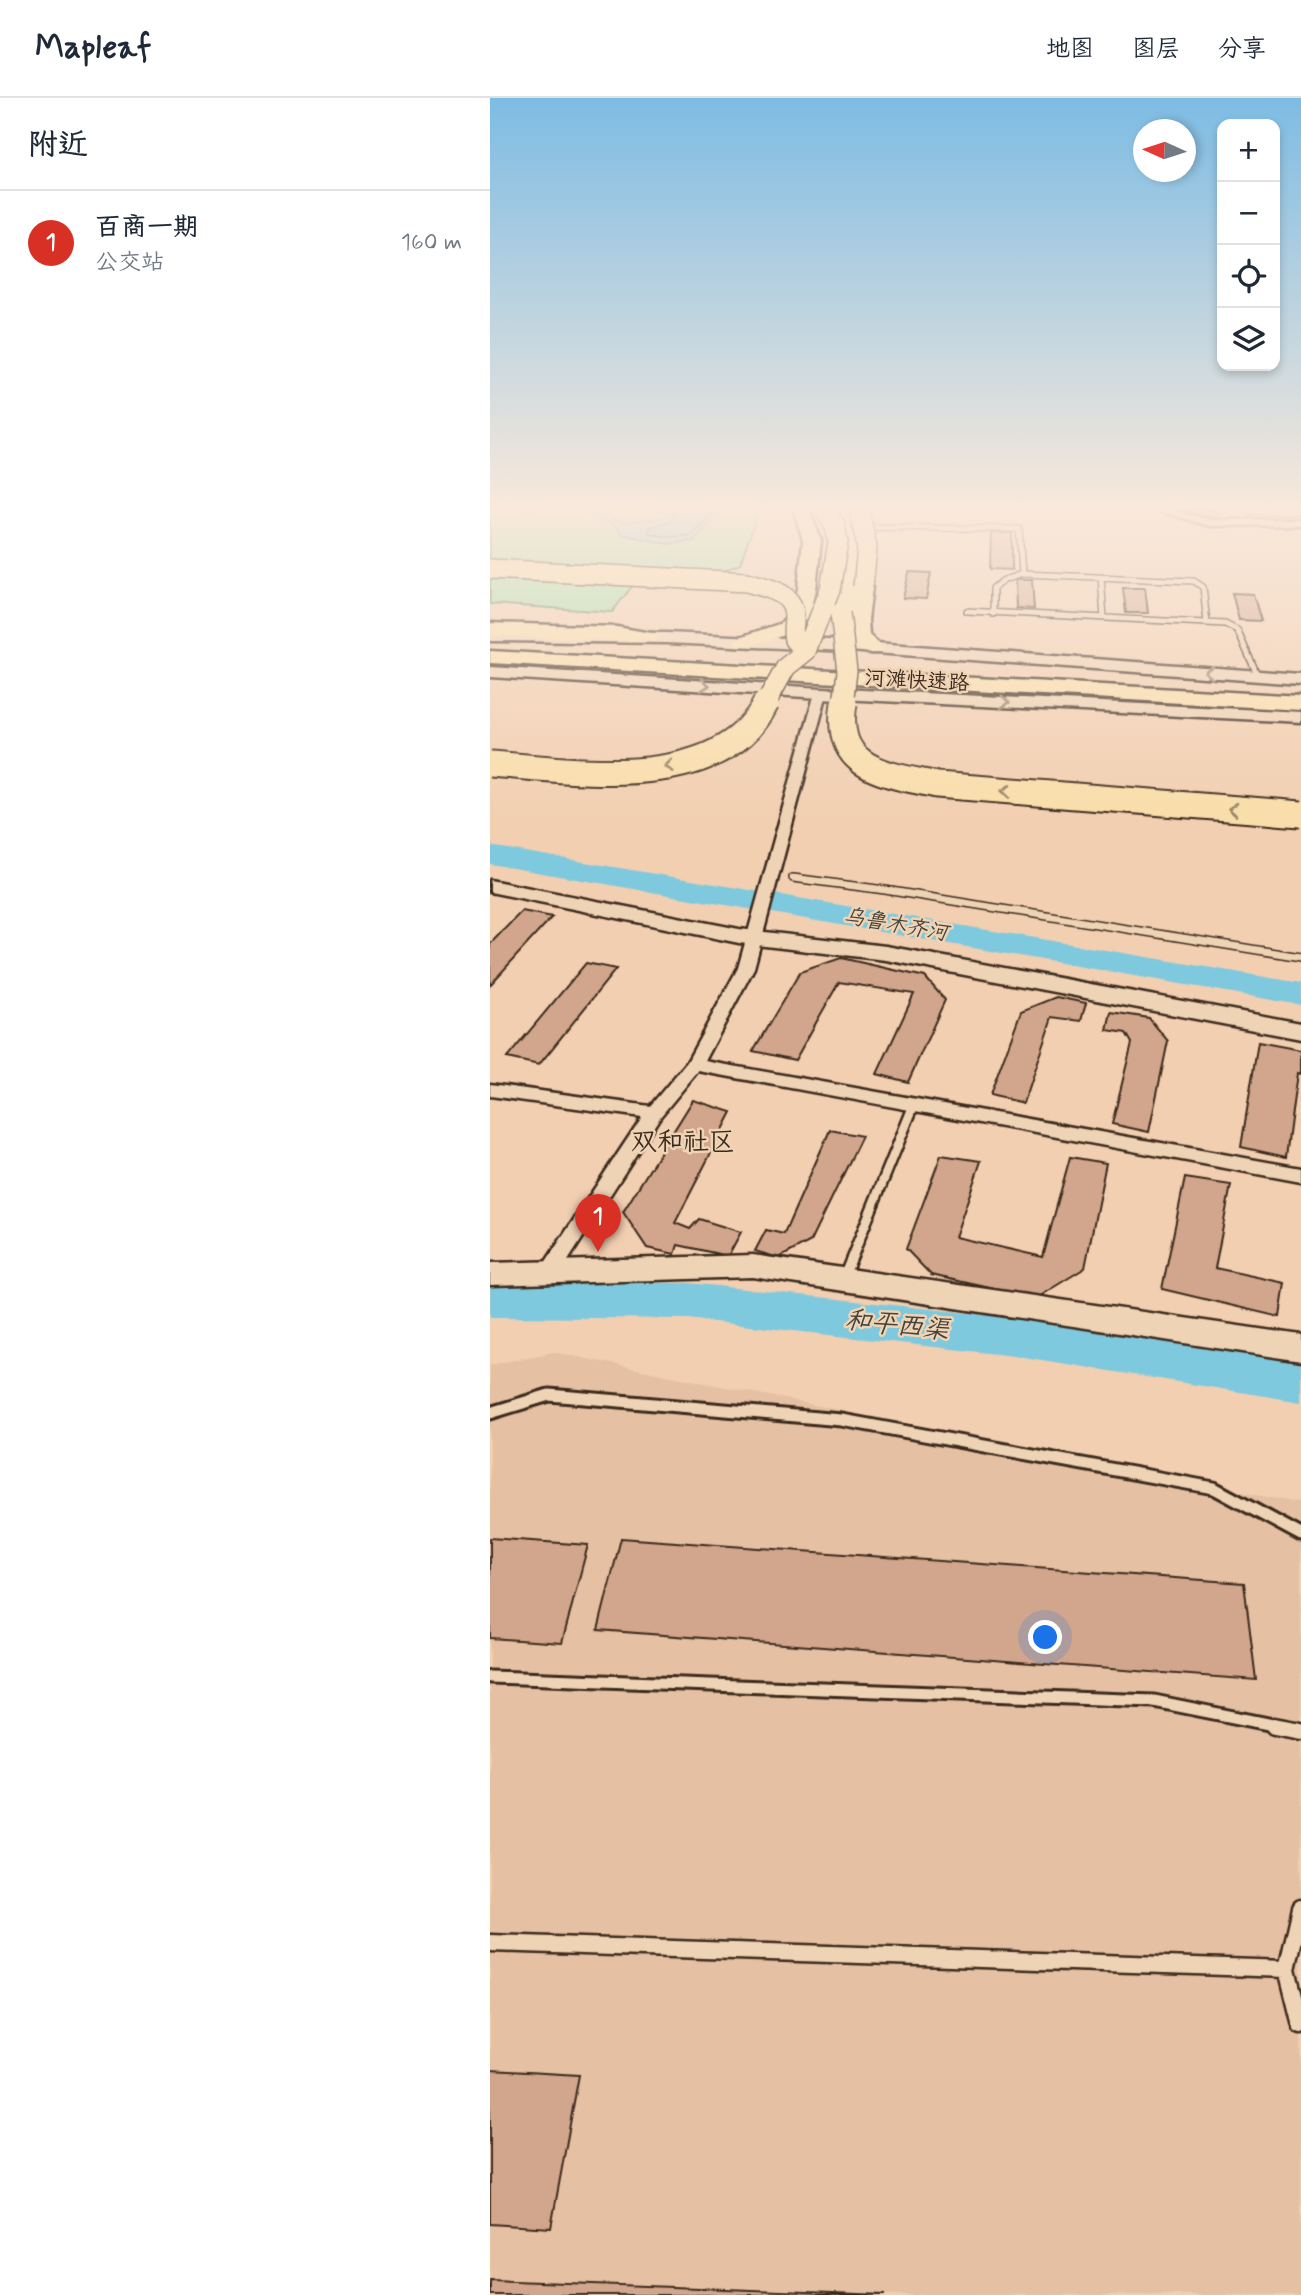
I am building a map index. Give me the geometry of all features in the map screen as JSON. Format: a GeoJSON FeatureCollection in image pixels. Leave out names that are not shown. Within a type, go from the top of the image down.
{"type":"FeatureCollection","features":[{"type":"Feature","properties":{"kind":"highway"},"geometry":{"type":"LineString","coordinates":[[793,612],[791,638],[795,645],[806,651]]}},
{"type":"Feature","properties":{"kind":"highway"},"geometry":{"type":"LineString","coordinates":[[744,642],[786,628],[800,617],[801,612]]}},
{"type":"Feature","properties":{"kind":"highway"},"geometry":{"type":"LineString","coordinates":[[490,764],[637,770],[678,766],[713,757],[737,744],[749,730],[763,711],[783,668],[790,659],[806,651],[822,612]]}},
{"type":"Feature","properties":{"kind":"highway"},"geometry":{"type":"LineString","coordinates":[[840,612],[847,678],[842,727],[845,744],[857,758],[886,773],[937,785],[1301,814]]}},
{"type":"Feature","properties":{"kind":"highway"},"geometry":{"type":"LineString","coordinates":[[859,612],[859,637],[866,648]]}},
{"type":"Feature","properties":{"kind":"highway"},"geometry":{"type":"LineString","coordinates":[[490,629],[617,633],[650,638]]}},
{"type":"Feature","properties":{"kind":"highway"},"geometry":{"type":"LineString","coordinates":[[490,638],[525,638]]}},
{"type":"Feature","properties":{"kind":"highway","name":"河滩快速路"},"geometry":{"type":"LineString","coordinates":[[490,647],[1301,693]]}},
{"type":"Feature","properties":{"kind":"highway","name":"河滩快速路"},"geometry":{"type":"LineString","coordinates":[[490,657],[1301,703]]}},
{"type":"Feature","properties":{"kind":"highway"},"geometry":{"type":"LineString","coordinates":[[490,680],[578,684],[661,682]]}},
{"type":"Feature","properties":{"kind":"highway"},"geometry":{"type":"LineString","coordinates":[[1102,707],[1301,726]]}},
{"type":"Feature","properties":{"kind":"street"},"geometry":{"type":"LineString","coordinates":[[744,642],[778,638],[798,631],[817,612]]}},
{"type":"Feature","properties":{"kind":"street"},"geometry":{"type":"LineString","coordinates":[[848,612],[849,637],[866,648]]}},
{"type":"Feature","properties":{"kind":"street"},"geometry":{"type":"LineString","coordinates":[[525,638],[650,638],[866,648],[1301,680]]}},
{"type":"Feature","properties":{"kind":"street"},"geometry":{"type":"LineString","coordinates":[[490,672],[821,693],[1301,717]]}},
{"type":"Feature","properties":{"kind":"street"},"geometry":{"type":"LineString","coordinates":[[550,1272],[653,1113],[694,1065],[746,968],[758,932],[821,693]]}},
{"type":"Feature","properties":{"kind":"street"},"geometry":{"type":"LineString","coordinates":[[490,886],[886,953],[1301,1031]]}},
{"type":"Feature","properties":{"kind":"street"},"geometry":{"type":"LineString","coordinates":[[694,1065],[1301,1175]]}},
{"type":"Feature","properties":{"kind":"street"},"geometry":{"type":"LineString","coordinates":[[490,1090],[653,1113]]}},
{"type":"Feature","properties":{"kind":"street"},"geometry":{"type":"LineString","coordinates":[[490,1274],[753,1266],[1301,1348]]}},
{"type":"Feature","properties":{"kind":"lane"},"geometry":{"type":"LineString","coordinates":[[972,612],[1225,624],[1237,630],[1258,676]]}},
{"type":"Feature","properties":{"kind":"lane"},"geometry":{"type":"LineString","coordinates":[[1104,612],[1104,618]]}},
{"type":"Feature","properties":{"kind":"lane"},"geometry":{"type":"LineString","coordinates":[[1206,612],[1208,623]]}},
{"type":"Feature","properties":{"kind":"lane"},"geometry":{"type":"LineString","coordinates":[[793,878],[885,890],[1301,957]]}},
{"type":"Feature","properties":{"kind":"lane"},"geometry":{"type":"LineString","coordinates":[[842,1280],[914,1105]]}},
{"type":"Feature","properties":{"kind":"lane"},"geometry":{"type":"LineString","coordinates":[[490,1413],[549,1395],[842,1420],[1214,1488],[1301,1535]]}},
{"type":"Feature","properties":{"kind":"lane"},"geometry":{"type":"LineString","coordinates":[[490,1677],[1154,1701],[1301,1731]]}},
{"type":"Feature","properties":{"kind":"lane"},"geometry":{"type":"LineString","coordinates":[[1301,1909],[1287,1969],[1301,2025]]}},
{"type":"Feature","properties":{"kind":"lane"},"geometry":{"type":"LineString","coordinates":[[490,1943],[1287,1969]]}},
{"type":"Feature","properties":{"kind":"shaded area"},"geometry":{"type":"Polygon","coordinates":[[[553,1352],[1301,1504],[1301,2295],[490,2295],[490,1365],[553,1352]]]}},
{"type":"Feature","properties":{"kind":"building"},"geometry":{"type":"Polygon","coordinates":[[[1126,612],[1148,613],[1126,613],[1126,612]]]}},
{"type":"Feature","properties":{"kind":"building"},"geometry":{"type":"Polygon","coordinates":[[[1237,612],[1258,612],[1261,621],[1239,620],[1237,612]]]}},
{"type":"Feature","properties":{"kind":"building"},"geometry":{"type":"Polygon","coordinates":[[[522,911],[552,917],[490,985],[490,944],[522,911]]]}},
{"type":"Feature","properties":{"kind":"building"},"geometry":{"type":"Polygon","coordinates":[[[841,958],[925,977],[945,1000],[908,1082],[877,1074],[914,994],[839,982],[795,1060],[753,1051],[800,972],[841,958]]]}},
{"type":"Feature","properties":{"kind":"building"},"geometry":{"type":"Polygon","coordinates":[[[586,963],[616,969],[539,1065],[507,1058],[586,963]]]}},
{"type":"Feature","properties":{"kind":"building"},"geometry":{"type":"Polygon","coordinates":[[[1056,997],[1086,1003],[1081,1021],[1052,1017],[1023,1103],[990,1095],[1021,1011],[1056,997]]]}},
{"type":"Feature","properties":{"kind":"building"},"geometry":{"type":"Polygon","coordinates":[[[1111,1012],[1149,1018],[1168,1041],[1149,1132],[1112,1124],[1132,1043],[1126,1033],[1107,1030],[1111,1012]]]}},
{"type":"Feature","properties":{"kind":"building"},"geometry":{"type":"Polygon","coordinates":[[[1258,1042],[1301,1050],[1301,1074],[1297,1073],[1286,1157],[1241,1147],[1258,1042]]]}},
{"type":"Feature","properties":{"kind":"building"},"geometry":{"type":"Polygon","coordinates":[[[693,1100],[732,1112],[675,1223],[690,1229],[699,1219],[741,1232],[728,1256],[678,1245],[675,1254],[647,1248],[623,1212],[693,1100]]]}},
{"type":"Feature","properties":{"kind":"building"},"geometry":{"type":"Polygon","coordinates":[[[830,1130],[862,1136],[811,1241],[779,1258],[755,1251],[766,1230],[784,1234],[830,1130]]]}},
{"type":"Feature","properties":{"kind":"building"},"geometry":{"type":"Polygon","coordinates":[[[941,1155],[981,1161],[955,1237],[1043,1257],[1070,1157],[1106,1163],[1085,1268],[1036,1298],[931,1275],[906,1249],[941,1155]]]}},
{"type":"Feature","properties":{"kind":"building"},"geometry":{"type":"Polygon","coordinates":[[[1185,1178],[1231,1185],[1215,1268],[1285,1283],[1280,1317],[1162,1289],[1185,1178]]]}},
{"type":"Feature","properties":{"kind":"building"},"geometry":{"type":"Polygon","coordinates":[[[490,1538],[588,1545],[562,1643],[490,1638],[490,1538]]]}},
{"type":"Feature","properties":{"kind":"building"},"geometry":{"type":"Polygon","coordinates":[[[621,1538],[1244,1583],[1256,1680],[598,1630],[621,1538]]]}},
{"type":"Feature","properties":{"kind":"building"},"geometry":{"type":"Polygon","coordinates":[[[490,2070],[579,2075],[551,2228],[490,2224],[490,2070]]]}},
{"type":"Feature","properties":{"kind":"building"},"geometry":{"type":"Polygon","coordinates":[[[490,2280],[885,2295],[490,2295],[490,2280]]]}},
{"type":"Feature","properties":{"kind":"waterway","name":"乌鲁木齐河"},"geometry":{"type":"LineString","coordinates":[[490,855],[1301,994]]}},
{"type":"Feature","properties":{"kind":"waterway","name":"和平西渠"},"geometry":{"type":"LineString","coordinates":[[490,1299],[689,1301],[1023,1338],[1301,1382]]}},
{"type":"Feature","properties":{"kind":"place","name":"百商一期"},"geometry":{"type":"Point","coordinates":[598,1252]}},
{"type":"Feature","properties":{"kind":"district","name":"双和社区"},"geometry":{"type":"Point","coordinates":[683,1141]}}]}
